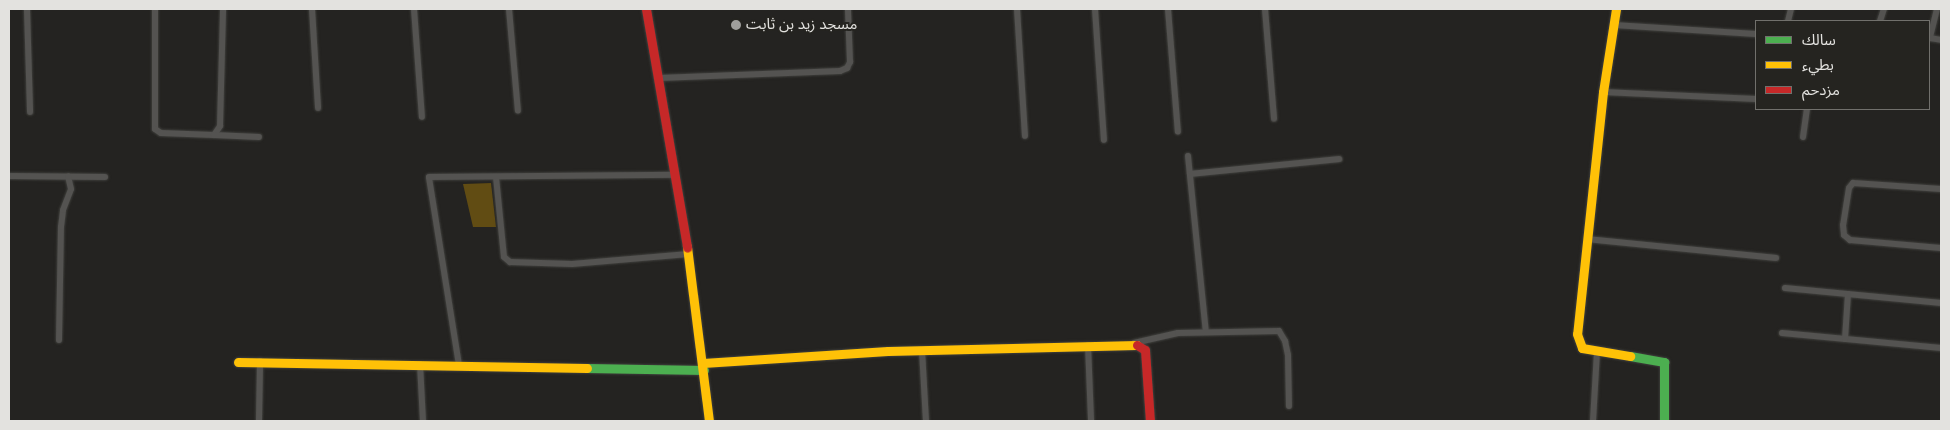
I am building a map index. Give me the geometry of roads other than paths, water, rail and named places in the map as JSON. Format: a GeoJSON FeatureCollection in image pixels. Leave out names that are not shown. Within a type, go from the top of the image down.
{"type":"FeatureCollection","features":[{"type":"Feature","properties":{"kind":"street"},"geometry":{"type":"LineString","coordinates":[[28,9],[30,112]]}},
{"type":"Feature","properties":{"kind":"street"},"geometry":{"type":"LineString","coordinates":[[155,9],[155,130],[161,133],[259,136]]}},
{"type":"Feature","properties":{"kind":"street"},"geometry":{"type":"LineString","coordinates":[[214,135],[220,126],[223,9]]}},
{"type":"Feature","properties":{"kind":"street"},"geometry":{"type":"LineString","coordinates":[[312,9],[318,108]]}},
{"type":"Feature","properties":{"kind":"street"},"geometry":{"type":"LineString","coordinates":[[414,9],[422,117]]}},
{"type":"Feature","properties":{"kind":"street"},"geometry":{"type":"LineString","coordinates":[[509,9],[518,110]]}},
{"type":"Feature","properties":{"kind":"street"},"geometry":{"type":"LineString","coordinates":[[646,9],[689,254],[704,366],[709,421]]}},
{"type":"Feature","properties":{"kind":"street"},"geometry":{"type":"LineString","coordinates":[[659,78],[840,71],[847,68],[850,62],[848,9]]}},
{"type":"Feature","properties":{"kind":"street"},"geometry":{"type":"LineString","coordinates":[[1017,9],[1025,136]]}},
{"type":"Feature","properties":{"kind":"street"},"geometry":{"type":"LineString","coordinates":[[1095,9],[1104,140]]}},
{"type":"Feature","properties":{"kind":"street"},"geometry":{"type":"LineString","coordinates":[[1168,9],[1178,132]]}},
{"type":"Feature","properties":{"kind":"street"},"geometry":{"type":"LineString","coordinates":[[1265,9],[1274,119]]}},
{"type":"Feature","properties":{"kind":"street"},"geometry":{"type":"LineString","coordinates":[[1616,9],[1603,92],[1577,334],[1580,347],[1665,363],[1664,421]]}},
{"type":"Feature","properties":{"kind":"street"},"geometry":{"type":"LineString","coordinates":[[1930,34],[1937,9]]}},
{"type":"Feature","properties":{"kind":"street"},"geometry":{"type":"LineString","coordinates":[[1614,25],[1755,34]]}},
{"type":"Feature","properties":{"kind":"street"},"geometry":{"type":"LineString","coordinates":[[1603,92],[1755,99]]}},
{"type":"Feature","properties":{"kind":"street"},"geometry":{"type":"LineString","coordinates":[[1803,137],[1808,110]]}},
{"type":"Feature","properties":{"kind":"street"},"geometry":{"type":"LineString","coordinates":[[1188,156],[1206,332]]}},
{"type":"Feature","properties":{"kind":"street"},"geometry":{"type":"LineString","coordinates":[[1190,174],[1339,159]]}},
{"type":"Feature","properties":{"kind":"street"},"geometry":{"type":"LineString","coordinates":[[459,365],[429,177],[676,175]]}},
{"type":"Feature","properties":{"kind":"street"},"geometry":{"type":"LineString","coordinates":[[9,176],[105,177]]}},
{"type":"Feature","properties":{"kind":"street"},"geometry":{"type":"LineString","coordinates":[[59,340],[61,227],[63,210],[71,189],[68,176]]}},
{"type":"Feature","properties":{"kind":"street"},"geometry":{"type":"LineString","coordinates":[[496,177],[504,257],[510,262],[572,264],[689,254]]}},
{"type":"Feature","properties":{"kind":"street"},"geometry":{"type":"LineString","coordinates":[[1941,189],[1853,183],[1849,188],[1843,225],[1844,235],[1850,240],[1941,248]]}},
{"type":"Feature","properties":{"kind":"street"},"geometry":{"type":"LineString","coordinates":[[1587,239],[1776,258]]}},
{"type":"Feature","properties":{"kind":"street"},"geometry":{"type":"LineString","coordinates":[[1785,288],[1941,304]]}},
{"type":"Feature","properties":{"kind":"street"},"geometry":{"type":"LineString","coordinates":[[1844,339],[1848,294]]}},
{"type":"Feature","properties":{"kind":"street"},"geometry":{"type":"LineString","coordinates":[[238,362],[704,366],[922,350],[1134,342],[1158,335],[1206,332],[1279,331],[1285,341],[1288,355],[1290,406]]}},
{"type":"Feature","properties":{"kind":"street"},"geometry":{"type":"LineString","coordinates":[[1782,333],[1941,348]]}},
{"type":"Feature","properties":{"kind":"street"},"geometry":{"type":"LineString","coordinates":[[1134,342],[1146,350],[1150,421]]}},
{"type":"Feature","properties":{"kind":"street"},"geometry":{"type":"LineString","coordinates":[[1088,345],[1091,421]]}},
{"type":"Feature","properties":{"kind":"street"},"geometry":{"type":"LineString","coordinates":[[922,350],[926,421]]}},
{"type":"Feature","properties":{"kind":"street"},"geometry":{"type":"LineString","coordinates":[[1593,421],[1597,351]]}},
{"type":"Feature","properties":{"kind":"street"},"geometry":{"type":"LineString","coordinates":[[259,421],[260,361]]}},
{"type":"Feature","properties":{"kind":"street"},"geometry":{"type":"LineString","coordinates":[[420,364],[423,421]]}},
{"type":"Feature","properties":{"kind":"place","name":"مسجد زيد بن ثابت"},"geometry":{"type":"Point","coordinates":[736,25]}}]}
